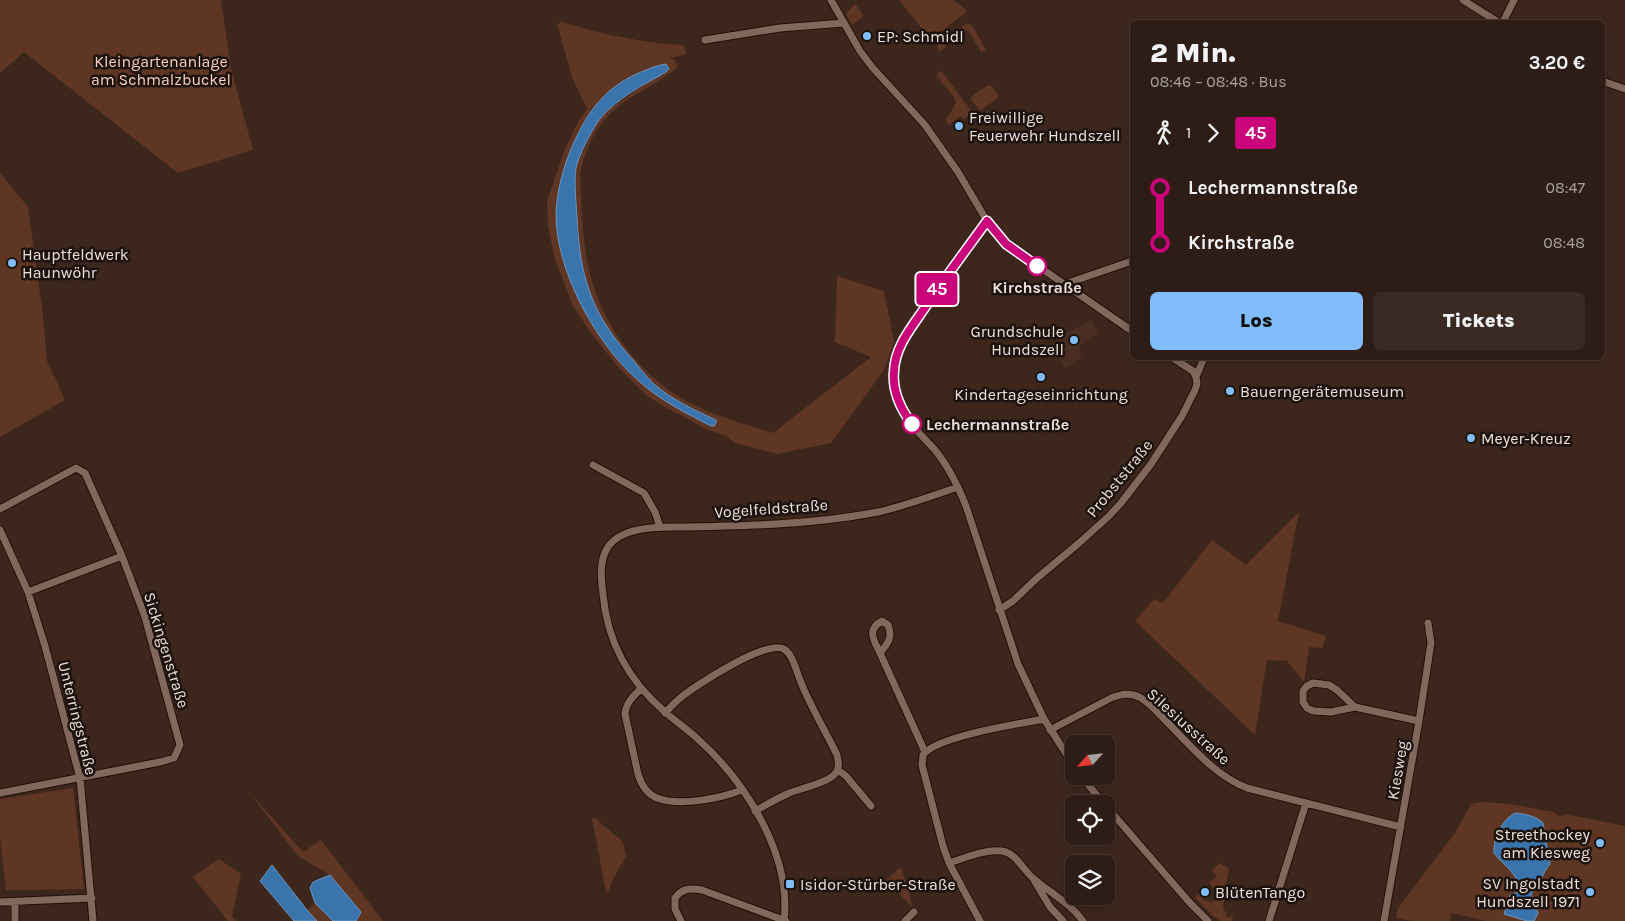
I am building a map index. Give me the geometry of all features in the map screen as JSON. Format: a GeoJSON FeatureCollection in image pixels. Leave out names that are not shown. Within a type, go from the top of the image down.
{"type":"FeatureCollection","features":[{"type":"Feature","properties":{"kind":"street"},"geometry":{"type":"LineString","coordinates":[[831,0],[860,51],[872,67],[925,125],[987,221],[1006,244],[1130,329]]}},
{"type":"Feature","properties":{"kind":"street"},"geometry":{"type":"LineString","coordinates":[[1463,0],[1495,20]]}},
{"type":"Feature","properties":{"kind":"street"},"geometry":{"type":"LineString","coordinates":[[1504,20],[1514,0]]}},
{"type":"Feature","properties":{"kind":"street"},"geometry":{"type":"LineString","coordinates":[[705,40],[780,28],[844,24]]}},
{"type":"Feature","properties":{"kind":"street"},"geometry":{"type":"LineString","coordinates":[[1605,82],[1625,89]]}},
{"type":"Feature","properties":{"kind":"street"},"geometry":{"type":"LineString","coordinates":[[987,221],[907,335],[896,357],[894,370],[896,393],[906,416],[944,463],[958,487],[1018,664],[1044,719],[1065,752]]}},
{"type":"Feature","properties":{"kind":"street"},"geometry":{"type":"LineString","coordinates":[[1065,284],[1130,262]]}},
{"type":"Feature","properties":{"kind":"street"},"geometry":{"type":"LineString","coordinates":[[1176,360],[1193,371],[1196,377]]}},
{"type":"Feature","properties":{"kind":"street","name":"Probststraße"},"geometry":{"type":"LineString","coordinates":[[999,610],[1110,516],[1121,503],[1151,464],[1182,416],[1195,390],[1197,384],[1196,377],[1203,360]]}},
{"type":"Feature","properties":{"kind":"street"},"geometry":{"type":"LineString","coordinates":[[593,465],[644,493],[653,507],[660,527]]}},
{"type":"Feature","properties":{"kind":"street","name":"Sickingenstraße"},"geometry":{"type":"LineString","coordinates":[[0,509],[76,468],[85,474],[122,556],[145,617],[180,745],[174,758],[80,778]]}},
{"type":"Feature","properties":{"kind":"street","name":"Vogelfeldstraße"},"geometry":{"type":"LineString","coordinates":[[641,689],[625,666],[612,636],[603,602],[602,566],[606,550],[616,539],[626,534],[660,527],[752,526],[851,516],[907,505],[958,487]]}},
{"type":"Feature","properties":{"kind":"street","name":"Unterringstraße"},"geometry":{"type":"LineString","coordinates":[[0,530],[28,592],[45,646],[80,778],[93,921]]}},
{"type":"Feature","properties":{"kind":"street"},"geometry":{"type":"LineString","coordinates":[[28,592],[122,556]]}},
{"type":"Feature","properties":{"kind":"street","name":"Kiesweg"},"geometry":{"type":"LineString","coordinates":[[1384,921],[1431,643],[1428,623]]}},
{"type":"Feature","properties":{"kind":"street"},"geometry":{"type":"LineString","coordinates":[[666,713],[679,699],[719,672],[762,650],[777,647],[784,649],[789,654],[805,693],[837,756],[838,770],[824,781],[788,793],[755,811]]}},
{"type":"Feature","properties":{"kind":"street"},"geometry":{"type":"LineString","coordinates":[[880,653],[925,752],[922,765],[938,830],[950,862],[980,921]]}},
{"type":"Feature","properties":{"kind":"street"},"geometry":{"type":"LineString","coordinates":[[1355,707],[1329,685],[1313,683],[1303,690],[1303,702],[1307,708],[1313,710],[1332,712],[1355,707],[1419,721]]}},
{"type":"Feature","properties":{"kind":"street"},"geometry":{"type":"LineString","coordinates":[[681,921],[675,909],[675,898],[686,889],[693,889],[702,890],[785,921],[783,878],[773,846],[755,811],[742,790],[717,757],[641,689],[629,701],[625,714],[638,774],[641,782],[650,793],[657,798],[688,801],[707,800],[742,790]]}},
{"type":"Feature","properties":{"kind":"street","name":"Silesiusstraße"},"geometry":{"type":"LineString","coordinates":[[1050,730],[1120,694],[1133,695],[1149,704],[1204,760],[1234,782],[1248,788],[1401,827]]}},
{"type":"Feature","properties":{"kind":"street"},"geometry":{"type":"LineString","coordinates":[[925,752],[950,740],[1044,719]]}},
{"type":"Feature","properties":{"kind":"street"},"geometry":{"type":"LineString","coordinates":[[838,770],[846,776],[871,806]]}},
{"type":"Feature","properties":{"kind":"street"},"geometry":{"type":"LineString","coordinates":[[0,793],[80,778]]}},
{"type":"Feature","properties":{"kind":"street"},"geometry":{"type":"LineString","coordinates":[[1088,785],[1097,795]]}},
{"type":"Feature","properties":{"kind":"street"},"geometry":{"type":"LineString","coordinates":[[1269,921],[1306,803]]}},
{"type":"Feature","properties":{"kind":"street"},"geometry":{"type":"LineString","coordinates":[[1115,817],[1208,921]]}},
{"type":"Feature","properties":{"kind":"street"},"geometry":{"type":"LineString","coordinates":[[950,862],[988,852],[1001,851],[1014,856],[1033,878],[1050,906],[1063,921]]}},
{"type":"Feature","properties":{"kind":"street"},"geometry":{"type":"LineString","coordinates":[[1033,878],[1068,904],[1082,921]]}},
{"type":"Feature","properties":{"kind":"street"},"geometry":{"type":"LineString","coordinates":[[0,902],[92,898]]}},
{"type":"Feature","properties":{"kind":"street"},"geometry":{"type":"LineString","coordinates":[[15,902],[15,921]]}},
{"type":"Feature","properties":{"kind":"street"},"geometry":{"type":"LineString","coordinates":[[905,921],[914,912]]}},
{"type":"Feature","properties":{"kind":"shaded area","name":"Grundschule Hundszell"},"geometry":{"type":"Polygon","coordinates":[[[1091,320],[1099,334],[1078,346],[1082,358],[1065,368],[1052,344],[1068,336],[1067,333],[1091,320]]]}},
{"type":"Feature","properties":{"kind":"green space","name":"Kleingartenanlage am Schmalzbuckel"},"geometry":{"type":"Polygon","coordinates":[[[0,0],[221,0],[231,69],[253,150],[178,173],[24,52],[0,73],[0,0]]]}},
{"type":"Feature","properties":{"kind":"green space"},"geometry":{"type":"Polygon","coordinates":[[[899,0],[954,0],[967,11],[931,40],[899,0]]]}},
{"type":"Feature","properties":{"kind":"green space"},"geometry":{"type":"Polygon","coordinates":[[[855,4],[864,16],[852,25],[846,14],[855,4]]]}},
{"type":"Feature","properties":{"kind":"green space"},"geometry":{"type":"Polygon","coordinates":[[[562,22],[622,37],[684,45],[686,54],[670,58],[675,60],[678,67],[627,100],[605,119],[591,142],[580,175],[585,250],[596,294],[615,332],[627,349],[656,380],[672,392],[700,408],[773,433],[871,357],[835,342],[837,276],[884,291],[894,342],[884,370],[831,443],[777,454],[735,443],[726,436],[706,429],[668,409],[646,395],[618,367],[591,333],[573,306],[555,259],[548,227],[547,201],[565,149],[579,120],[587,109],[572,77],[557,24],[562,22]],[[666,64],[641,72],[622,82],[605,95],[585,120],[569,155],[562,180],[558,238],[568,272],[583,307],[614,356],[656,395],[714,426],[716,420],[671,397],[654,384],[621,347],[607,328],[589,294],[580,251],[576,203],[576,167],[589,138],[598,121],[609,109],[649,81],[664,75],[666,64]]]}},
{"type":"Feature","properties":{"kind":"green space"},"geometry":{"type":"Polygon","coordinates":[[[967,23],[972,25],[986,50],[981,52],[970,33],[966,30],[945,44],[946,47],[939,52],[937,45],[967,23]]]}},
{"type":"Feature","properties":{"kind":"green space"},"geometry":{"type":"Polygon","coordinates":[[[940,71],[973,113],[963,119],[961,116],[948,125],[946,118],[956,102],[936,75],[940,71]]]}},
{"type":"Feature","properties":{"kind":"green space"},"geometry":{"type":"Polygon","coordinates":[[[988,85],[992,86],[998,95],[996,99],[980,111],[971,99],[972,96],[988,85]]]}},
{"type":"Feature","properties":{"kind":"green space"},"geometry":{"type":"Polygon","coordinates":[[[0,173],[28,207],[43,315],[47,361],[65,400],[0,437],[0,173]]]}},
{"type":"Feature","properties":{"kind":"green space"},"geometry":{"type":"Polygon","coordinates":[[[1299,512],[1278,621],[1326,636],[1322,648],[1309,647],[1304,682],[1287,661],[1267,660],[1255,735],[1135,621],[1154,599],[1163,603],[1212,540],[1246,565],[1299,512]]]}},
{"type":"Feature","properties":{"kind":"green space"},"geometry":{"type":"Polygon","coordinates":[[[73,788],[84,889],[6,890],[0,837],[0,799],[73,788]]]}},
{"type":"Feature","properties":{"kind":"green space"},"geometry":{"type":"Polygon","coordinates":[[[250,793],[303,852],[321,840],[383,921],[356,921],[361,912],[330,875],[298,856],[250,793]]]}},
{"type":"Feature","properties":{"kind":"green space"},"geometry":{"type":"Polygon","coordinates":[[[1481,802],[1510,804],[1554,812],[1559,817],[1565,814],[1625,826],[1625,921],[1534,921],[1538,912],[1531,894],[1550,863],[1543,823],[1512,815],[1498,832],[1498,857],[1515,877],[1521,891],[1504,914],[1527,921],[1486,921],[1451,913],[1450,921],[1413,921],[1396,918],[1398,908],[1455,833],[1471,804],[1481,802]]]}},
{"type":"Feature","properties":{"kind":"green space"},"geometry":{"type":"Polygon","coordinates":[[[592,818],[595,818],[623,842],[626,856],[612,881],[609,891],[606,892],[592,818]]]}},
{"type":"Feature","properties":{"kind":"green space"},"geometry":{"type":"Polygon","coordinates":[[[219,859],[241,874],[232,916],[236,921],[228,921],[193,877],[219,859]]]}},
{"type":"Feature","properties":{"kind":"green space"},"geometry":{"type":"Polygon","coordinates":[[[1219,863],[1229,868],[1223,907],[1227,918],[1233,914],[1232,921],[1221,921],[1213,916],[1195,897],[1199,894],[1205,901],[1207,900],[1211,903],[1217,898],[1214,894],[1216,891],[1209,883],[1217,876],[1212,870],[1219,863]]]}},
{"type":"Feature","properties":{"kind":"green space"},"geometry":{"type":"Polygon","coordinates":[[[900,867],[908,886],[912,907],[886,880],[900,867]]]}},
{"type":"Feature","properties":{"kind":"green space"},"geometry":{"type":"Polygon","coordinates":[[[315,903],[333,921],[317,921],[307,910],[315,903]]]}},
{"type":"Feature","properties":{"kind":"water"},"geometry":{"type":"Polygon","coordinates":[[[666,64],[669,69],[667,71],[628,94],[601,117],[577,163],[575,192],[581,259],[585,278],[598,312],[620,344],[654,384],[676,400],[716,420],[714,426],[665,401],[624,367],[594,328],[582,305],[571,282],[558,235],[556,213],[561,181],[571,149],[585,120],[605,95],[621,82],[656,66],[666,64]]]}},
{"type":"Feature","properties":{"kind":"water"},"geometry":{"type":"Polygon","coordinates":[[[1515,813],[1534,817],[1543,823],[1550,864],[1531,894],[1538,913],[1534,921],[1527,921],[1504,914],[1510,895],[1521,891],[1513,874],[1494,853],[1494,847],[1502,825],[1515,813]]]}},
{"type":"Feature","properties":{"kind":"water"},"geometry":{"type":"Polygon","coordinates":[[[272,865],[317,921],[294,921],[260,881],[272,865]]]}},
{"type":"Feature","properties":{"kind":"water"},"geometry":{"type":"Polygon","coordinates":[[[330,875],[361,912],[356,921],[333,921],[315,903],[310,888],[313,882],[330,875]]]}},
{"type":"Feature","properties":{"kind":"bus line","name":"45"},"geometry":{"type":"LineString","coordinates":[[912,424],[899,403],[896,393],[894,383],[896,357],[907,335],[937,290],[987,221],[1006,244],[1037,266]]}},
{"type":"Feature","properties":{"kind":"place","name":"EP: Schmidl"},"geometry":{"type":"Point","coordinates":[867,36]}},
{"type":"Feature","properties":{"kind":"place","name":"Freiwillige Feuerwehr Hundszell"},"geometry":{"type":"Point","coordinates":[959,126]}},
{"type":"Feature","properties":{"kind":"place","name":"Hauptfeldwerk Haunwöhr"},"geometry":{"type":"Point","coordinates":[12,263]}},
{"type":"Feature","properties":{"kind":"place","name":"Kirchstraße"},"geometry":{"type":"Point","coordinates":[1037,266]}},
{"type":"Feature","properties":{"kind":"place","name":"Grundschule Hundszell"},"geometry":{"type":"Point","coordinates":[1074,340]}},
{"type":"Feature","properties":{"kind":"place","name":"Kindertageseinrichtung"},"geometry":{"type":"Point","coordinates":[1041,377]}},
{"type":"Feature","properties":{"kind":"place","name":"Bauerngerätemuseum"},"geometry":{"type":"Point","coordinates":[1230,391]}},
{"type":"Feature","properties":{"kind":"place","name":"Lechermannstraße"},"geometry":{"type":"Point","coordinates":[912,424]}},
{"type":"Feature","properties":{"kind":"place","name":"Meyer-Kreuz"},"geometry":{"type":"Point","coordinates":[1471,438]}},
{"type":"Feature","properties":{"kind":"place","name":"Streethockey am Kiesweg"},"geometry":{"type":"Point","coordinates":[1600,843]}},
{"type":"Feature","properties":{"kind":"place","name":"Isidor-Stürber-Straße"},"geometry":{"type":"Point","coordinates":[790,884]}},
{"type":"Feature","properties":{"kind":"place","name":"BlütenTango"},"geometry":{"type":"Point","coordinates":[1205,892]}},
{"type":"Feature","properties":{"kind":"place","name":"SV Ingolstadt Hundszell 1971"},"geometry":{"type":"Point","coordinates":[1590,892]}}]}
